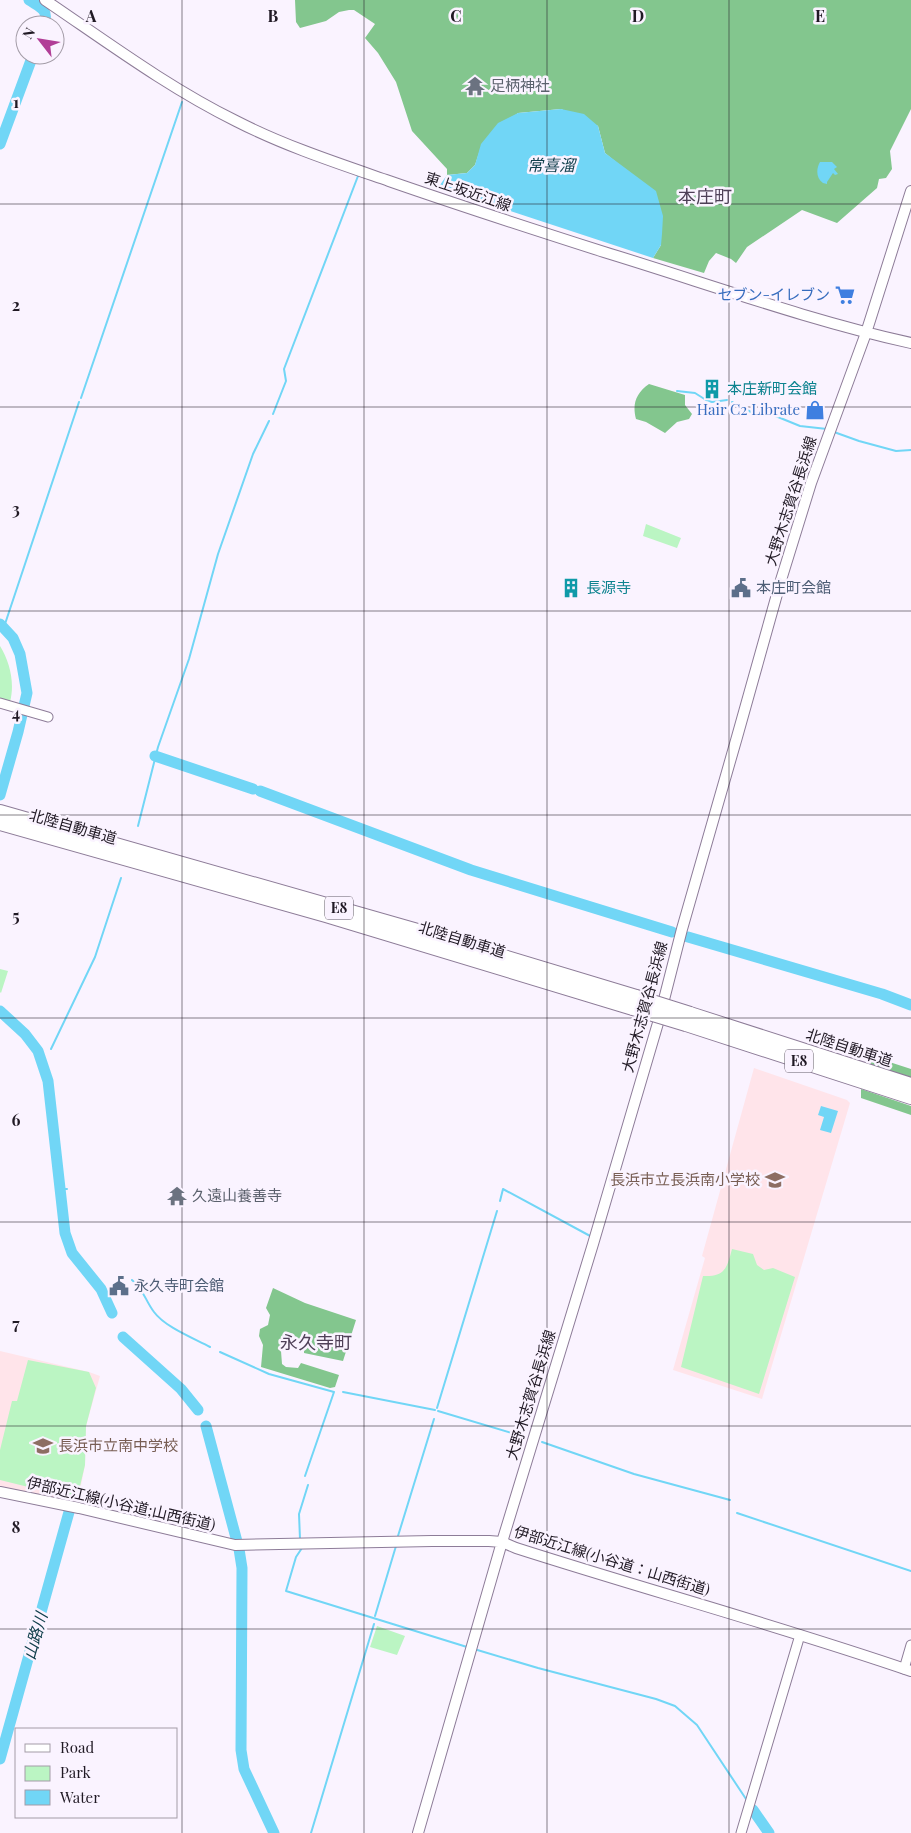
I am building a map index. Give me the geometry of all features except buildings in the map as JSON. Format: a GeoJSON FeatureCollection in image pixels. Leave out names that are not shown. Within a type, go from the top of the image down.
{"type":"FeatureCollection","features":[{"type":"Feature","properties":{"kind":"highway","name":"北陸自動車道"},"geometry":{"type":"LineString","coordinates":[[0,812],[39,828],[326,915],[635,1003],[911,1085]]}},
{"type":"Feature","properties":{"kind":"highway","name":"北陸自動車道"},"geometry":{"type":"LineString","coordinates":[[0,824],[39,828]]}},
{"type":"Feature","properties":{"kind":"highway","name":"北陸自動車道"},"geometry":{"type":"LineString","coordinates":[[688,1019],[911,1097]]}},
{"type":"Feature","properties":{"kind":"main road","name":"東上坂近江線"},"geometry":{"type":"LineString","coordinates":[[45,0],[184,93],[235,121],[289,146],[530,228],[782,310],[911,344]]}},
{"type":"Feature","properties":{"kind":"main road","name":"大野木志賀谷長浜線"},"geometry":{"type":"LineString","coordinates":[[418,1833],[502,1542],[658,1023],[682,929],[738,737],[778,587],[811,483],[866,333],[911,191]]}},
{"type":"Feature","properties":{"kind":"main road","name":"伊部近江線(小谷道;山西街道)"},"geometry":{"type":"LineString","coordinates":[[0,1492],[79,1508],[238,1545]]}},
{"type":"Feature","properties":{"kind":"main road","name":"伊部近江線(小谷道：山西街道)"},"geometry":{"type":"LineString","coordinates":[[238,1545],[432,1541],[502,1542],[561,1562],[750,1618],[907,1670]]}},
{"type":"Feature","properties":{"kind":"street"},"geometry":{"type":"LineString","coordinates":[[0,703],[48,717]]}},
{"type":"Feature","properties":{"kind":"street"},"geometry":{"type":"LineString","coordinates":[[741,1833],[800,1635]]}},
{"type":"Feature","properties":{"kind":"street"},"geometry":{"type":"LineString","coordinates":[[907,1670],[911,1645]]}},
{"type":"Feature","properties":{"kind":"shaded area","name":"長浜市立長浜南小学校"},"geometry":{"type":"Polygon","coordinates":[[[754,1068],[847,1100],[850,1103],[762,1399],[673,1370],[705,1258],[702,1256],[754,1068]]]}},
{"type":"Feature","properties":{"kind":"shaded area","name":"長浜市立南中学校"},"geometry":{"type":"Polygon","coordinates":[[[0,1351],[100,1376],[86,1426],[85,1465],[77,1505],[0,1488],[0,1351]]]}},
{"type":"Feature","properties":{"kind":"green space"},"geometry":{"type":"Polygon","coordinates":[[[295,0],[911,0],[911,109],[890,151],[892,169],[886,178],[879,179],[877,188],[837,223],[802,210],[747,247],[736,263],[716,253],[709,261],[704,273],[653,258],[661,245],[617,163],[605,153],[598,126],[561,109],[518,113],[482,144],[475,165],[467,173],[447,175],[447,169],[412,131],[396,82],[378,53],[365,38],[375,24],[354,10],[349,10],[339,12],[326,21],[300,28],[296,22],[295,0]]]}},
{"type":"Feature","properties":{"kind":"green space"},"geometry":{"type":"Polygon","coordinates":[[[649,384],[685,395],[685,405],[692,414],[689,419],[677,422],[665,433],[646,422],[636,419],[636,399],[649,384]]]}},
{"type":"Feature","properties":{"kind":"green space"},"geometry":{"type":"Polygon","coordinates":[[[646,524],[681,538],[677,548],[643,536],[646,524]]]}},
{"type":"Feature","properties":{"kind":"green space"},"geometry":{"type":"Polygon","coordinates":[[[0,646],[11,673],[10,702],[0,699],[0,646]]]}},
{"type":"Feature","properties":{"kind":"green space"},"geometry":{"type":"Polygon","coordinates":[[[0,969],[8,971],[1,993],[0,992],[0,969]]]}},
{"type":"Feature","properties":{"kind":"green space"},"geometry":{"type":"Polygon","coordinates":[[[874,1057],[911,1069],[911,1078],[870,1065],[874,1057]]]}},
{"type":"Feature","properties":{"kind":"green space"},"geometry":{"type":"Polygon","coordinates":[[[861,1089],[911,1106],[911,1115],[861,1098],[861,1089]]]}},
{"type":"Feature","properties":{"kind":"green space"},"geometry":{"type":"Polygon","coordinates":[[[732,1249],[753,1254],[757,1265],[764,1270],[773,1268],[795,1277],[759,1394],[681,1367],[703,1276],[721,1273],[726,1266],[732,1249]]]}},
{"type":"Feature","properties":{"kind":"green space"},"geometry":{"type":"Polygon","coordinates":[[[273,1288],[305,1303],[356,1320],[343,1361],[304,1353],[304,1345],[298,1342],[288,1344],[281,1351],[282,1364],[286,1367],[298,1368],[301,1363],[339,1375],[335,1387],[330,1388],[261,1367],[263,1345],[259,1336],[260,1329],[268,1325],[270,1315],[266,1308],[273,1288]]]}},
{"type":"Feature","properties":{"kind":"green space","name":"長浜市立南中学校"},"geometry":{"type":"Polygon","coordinates":[[[28,1360],[89,1372],[96,1388],[86,1426],[85,1465],[77,1499],[0,1480],[0,1450],[12,1401],[17,1401],[28,1360]]]}},
{"type":"Feature","properties":{"kind":"green space"},"geometry":{"type":"Polygon","coordinates":[[[377,1626],[405,1636],[397,1655],[370,1647],[377,1626]]]}},
{"type":"Feature","properties":{"kind":"water","name":"常喜溜"},"geometry":{"type":"Polygon","coordinates":[[[561,109],[584,114],[598,126],[605,153],[656,191],[663,216],[661,245],[653,258],[444,189],[440,185],[447,175],[467,173],[475,165],[481,144],[498,123],[518,113],[561,109]]]}},
{"type":"Feature","properties":{"kind":"water"},"geometry":{"type":"Polygon","coordinates":[[[820,162],[832,162],[837,167],[834,169],[838,174],[835,175],[833,173],[827,184],[823,183],[818,176],[817,170],[820,162]]]}},
{"type":"Feature","properties":{"kind":"water"},"geometry":{"type":"Polygon","coordinates":[[[821,1106],[838,1111],[831,1133],[820,1130],[824,1117],[818,1115],[821,1106]]]}},
{"type":"Feature","properties":{"kind":"waterway"},"geometry":{"type":"LineString","coordinates":[[29,0],[40,7],[45,12],[45,15]]}},
{"type":"Feature","properties":{"kind":"waterway"},"geometry":{"type":"LineString","coordinates":[[0,144],[29,65]]}},
{"type":"Feature","properties":{"kind":"waterway"},"geometry":{"type":"LineString","coordinates":[[81,398],[182,102]]}},
{"type":"Feature","properties":{"kind":"waterway"},"geometry":{"type":"LineString","coordinates":[[273,414],[286,381],[284,369],[358,176]]}},
{"type":"Feature","properties":{"kind":"waterway"},"geometry":{"type":"LineString","coordinates":[[677,391],[695,393],[712,402],[727,400]]}},
{"type":"Feature","properties":{"kind":"waterway"},"geometry":{"type":"LineString","coordinates":[[4,627],[79,402]]}},
{"type":"Feature","properties":{"kind":"waterway"},"geometry":{"type":"LineString","coordinates":[[732,402],[751,412],[773,415],[800,426],[827,429]]}},
{"type":"Feature","properties":{"kind":"waterway"},"geometry":{"type":"LineString","coordinates":[[138,826],[158,747],[189,659],[218,554],[253,454],[269,421]]}},
{"type":"Feature","properties":{"kind":"waterway"},"geometry":{"type":"LineString","coordinates":[[834,432],[896,451],[911,450]]}},
{"type":"Feature","properties":{"kind":"waterway"},"geometry":{"type":"LineString","coordinates":[[0,624],[13,638],[20,654],[27,693],[0,795]]}},
{"type":"Feature","properties":{"kind":"waterway"},"geometry":{"type":"LineString","coordinates":[[155,756],[253,789]]}},
{"type":"Feature","properties":{"kind":"waterway"},"geometry":{"type":"LineString","coordinates":[[260,791],[471,870],[672,932]]}},
{"type":"Feature","properties":{"kind":"waterway"},"geometry":{"type":"LineString","coordinates":[[51,1049],[95,957],[121,878]]}},
{"type":"Feature","properties":{"kind":"waterway"},"geometry":{"type":"LineString","coordinates":[[688,937],[882,994],[911,1005]]}},
{"type":"Feature","properties":{"kind":"waterway"},"geometry":{"type":"LineString","coordinates":[[0,1011],[25,1034],[38,1051],[48,1081],[65,1233],[72,1253],[101,1289],[112,1313]]}},
{"type":"Feature","properties":{"kind":"waterway"},"geometry":{"type":"LineString","coordinates":[[61,1189],[67,1189]]}},
{"type":"Feature","properties":{"kind":"waterway"},"geometry":{"type":"LineString","coordinates":[[500,1201],[503,1189],[592,1237]]}},
{"type":"Feature","properties":{"kind":"waterway"},"geometry":{"type":"LineString","coordinates":[[437,1408],[497,1211]]}},
{"type":"Feature","properties":{"kind":"waterway"},"geometry":{"type":"LineString","coordinates":[[132,1280],[154,1312],[165,1323],[210,1347]]}},
{"type":"Feature","properties":{"kind":"waterway"},"geometry":{"type":"LineString","coordinates":[[123,1337],[181,1389],[198,1410]]}},
{"type":"Feature","properties":{"kind":"waterway"},"geometry":{"type":"LineString","coordinates":[[220,1352],[269,1374],[334,1392],[305,1476]]}},
{"type":"Feature","properties":{"kind":"waterway"},"geometry":{"type":"LineString","coordinates":[[343,1392],[435,1410]]}},
{"type":"Feature","properties":{"kind":"waterway"},"geometry":{"type":"LineString","coordinates":[[438,1411],[525,1437]]}},
{"type":"Feature","properties":{"kind":"waterway"},"geometry":{"type":"LineString","coordinates":[[398,1536],[434,1419]]}},
{"type":"Feature","properties":{"kind":"waterway"},"geometry":{"type":"LineString","coordinates":[[206,1426],[239,1549],[242,1568],[241,1750],[244,1769],[274,1833]]}},
{"type":"Feature","properties":{"kind":"waterway"},"geometry":{"type":"LineString","coordinates":[[542,1442],[634,1474],[730,1500]]}},
{"type":"Feature","properties":{"kind":"waterway"},"geometry":{"type":"LineString","coordinates":[[300,1539],[299,1514],[308,1485]]}},
{"type":"Feature","properties":{"kind":"waterway","name":"山路川"},"geometry":{"type":"LineString","coordinates":[[0,1759],[69,1512]]}},
{"type":"Feature","properties":{"kind":"waterway"},"geometry":{"type":"LineString","coordinates":[[737,1513],[911,1571]]}},
{"type":"Feature","properties":{"kind":"waterway"},"geometry":{"type":"LineString","coordinates":[[375,1616],[396,1546]]}},
{"type":"Feature","properties":{"kind":"waterway"},"geometry":{"type":"LineString","coordinates":[[302,1548],[296,1557],[286,1591],[467,1647]]}},
{"type":"Feature","properties":{"kind":"waterway"},"geometry":{"type":"LineString","coordinates":[[311,1833],[374,1624]]}},
{"type":"Feature","properties":{"kind":"waterway"},"geometry":{"type":"LineString","coordinates":[[474,1649],[656,1699],[675,1706],[697,1725],[746,1799]]}},
{"type":"Feature","properties":{"kind":"waterway"},"geometry":{"type":"LineString","coordinates":[[753,1810],[769,1833]]}},
{"type":"Feature","properties":{"kind":"place","name":"足柄神社"},"geometry":{"type":"Point","coordinates":[475,86]}},
{"type":"Feature","properties":{"kind":"place","name":"セブン-イレブン"},"geometry":{"type":"Point","coordinates":[845,295]}},
{"type":"Feature","properties":{"kind":"place","name":"本庄新町会館"},"geometry":{"type":"Point","coordinates":[712,389]}},
{"type":"Feature","properties":{"kind":"place","name":"Hair C2 Librate"},"geometry":{"type":"Point","coordinates":[815,410]}},
{"type":"Feature","properties":{"kind":"place","name":"長源寺"},"geometry":{"type":"Point","coordinates":[571,588]}},
{"type":"Feature","properties":{"kind":"place","name":"本庄町会館"},"geometry":{"type":"Point","coordinates":[741,588]}},
{"type":"Feature","properties":{"kind":"place","name":"長浜市立長浜南小学校"},"geometry":{"type":"Point","coordinates":[775,1180]}},
{"type":"Feature","properties":{"kind":"place","name":"久遠山養善寺"},"geometry":{"type":"Point","coordinates":[177,1196]}},
{"type":"Feature","properties":{"kind":"place","name":"永久寺町会館"},"geometry":{"type":"Point","coordinates":[119,1286]}},
{"type":"Feature","properties":{"kind":"place","name":"長浜市立南中学校"},"geometry":{"type":"Point","coordinates":[43,1446]}},
{"type":"Feature","properties":{"kind":"district","name":"本庄町"},"geometry":{"type":"Point","coordinates":[705,197]}},
{"type":"Feature","properties":{"kind":"district","name":"永久寺町"},"geometry":{"type":"Point","coordinates":[316,1343]}}]}
